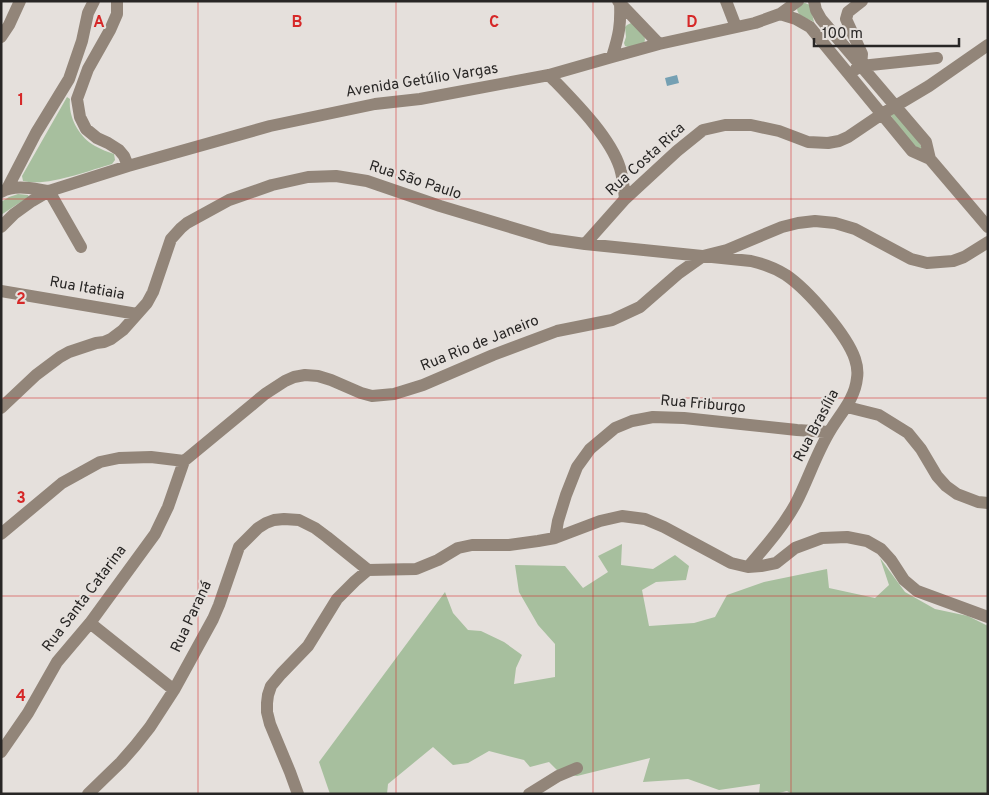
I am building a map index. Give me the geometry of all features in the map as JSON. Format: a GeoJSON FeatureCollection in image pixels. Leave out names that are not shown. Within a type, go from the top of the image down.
{"type":"FeatureCollection","features":[{"type":"Feature","properties":{"kind":"street"},"geometry":{"type":"LineString","coordinates":[[1,37],[20,1]]}},
{"type":"Feature","properties":{"kind":"street"},"geometry":{"type":"LineString","coordinates":[[4,190],[69,79],[82,41],[88,13],[94,1]]}},
{"type":"Feature","properties":{"kind":"street"},"geometry":{"type":"LineString","coordinates":[[117,1],[117,14],[82,84],[77,99],[77,108],[86,129],[97,138],[119,150],[128,166]]}},
{"type":"Feature","properties":{"kind":"street"},"geometry":{"type":"LineString","coordinates":[[726,1],[736,27]]}},
{"type":"Feature","properties":{"kind":"street","name":"Avenida Getúlio Vargas"},"geometry":{"type":"LineString","coordinates":[[1,227],[32,201],[49,191],[128,166],[270,126],[375,104],[420,99],[549,75],[659,44],[755,23],[780,14],[798,1]]}},
{"type":"Feature","properties":{"kind":"street"},"geometry":{"type":"LineString","coordinates":[[814,1],[821,19],[926,142],[930,159]]}},
{"type":"Feature","properties":{"kind":"street"},"geometry":{"type":"LineString","coordinates":[[860,66],[862,54],[846,19],[848,12],[862,1]]}},
{"type":"Feature","properties":{"kind":"street"},"geometry":{"type":"LineString","coordinates":[[619,2],[659,44]]}},
{"type":"Feature","properties":{"kind":"street"},"geometry":{"type":"LineString","coordinates":[[612,56],[619,33],[621,17],[619,2]]}},
{"type":"Feature","properties":{"kind":"street"},"geometry":{"type":"LineString","coordinates":[[780,14],[796,19],[810,27],[912,151],[930,159],[988,227]]}},
{"type":"Feature","properties":{"kind":"street"},"geometry":{"type":"LineString","coordinates":[[810,27],[821,19]]}},
{"type":"Feature","properties":{"kind":"street"},"geometry":{"type":"LineString","coordinates":[[82,41],[100,47]]}},
{"type":"Feature","properties":{"kind":"street","name":"Rua Costa Rica"},"geometry":{"type":"LineString","coordinates":[[585,244],[625,199],[703,130],[725,125],[751,126],[779,131],[808,142],[828,143],[848,137],[929,86],[988,45]]}},
{"type":"Feature","properties":{"kind":"street"},"geometry":{"type":"LineString","coordinates":[[849,74],[860,66],[937,58]]}},
{"type":"Feature","properties":{"kind":"street"},"geometry":{"type":"LineString","coordinates":[[549,75],[575,102],[598,130],[611,150],[620,168],[625,199]]}},
{"type":"Feature","properties":{"kind":"street"},"geometry":{"type":"LineString","coordinates":[[69,79],[82,84]]}},
{"type":"Feature","properties":{"kind":"street","name":"Rua São Paulo"},"geometry":{"type":"LineString","coordinates":[[1,408],[36,375],[60,357],[78,348],[111,339],[123,330],[147,303],[153,292],[171,239],[187,223],[229,200],[272,185],[308,177],[336,176],[366,181],[440,206],[550,239],[703,256]]}},
{"type":"Feature","properties":{"kind":"street","name":"Avenida Getúlio Vargas"},"geometry":{"type":"LineString","coordinates":[[4,190],[28,188],[49,191]]}},
{"type":"Feature","properties":{"kind":"street"},"geometry":{"type":"LineString","coordinates":[[49,191],[81,247]]}},
{"type":"Feature","properties":{"kind":"street","name":"Rua Rio de Janeiro"},"geometry":{"type":"LineString","coordinates":[[184,461],[265,394],[294,377],[305,375],[318,376],[372,396],[394,394],[423,385],[493,355],[557,331],[619,317],[640,307],[679,273],[703,256],[727,250],[782,227],[815,221],[834,223],[855,229],[911,259],[927,263],[953,261],[964,257],[988,242]]}},
{"type":"Feature","properties":{"kind":"street","name":"Rua Brasília"},"geometry":{"type":"LineString","coordinates":[[703,256],[751,260],[770,266],[785,275],[810,296],[840,332],[855,359],[858,371],[857,382],[847,407],[829,432],[795,504],[782,526],[748,567]]}},
{"type":"Feature","properties":{"kind":"street","name":"Rua Itatiaia"},"geometry":{"type":"LineString","coordinates":[[1,291],[137,314]]}},
{"type":"Feature","properties":{"kind":"street"},"geometry":{"type":"LineString","coordinates":[[847,407],[879,415],[908,433],[946,486],[957,494],[978,502],[988,502]]}},
{"type":"Feature","properties":{"kind":"street","name":"Rua Friburgo"},"geometry":{"type":"LineString","coordinates":[[555,538],[566,495],[577,467],[590,450],[615,428],[632,421],[654,417],[684,418],[829,432]]}},
{"type":"Feature","properties":{"kind":"street"},"geometry":{"type":"LineString","coordinates":[[1,534],[62,483],[100,462],[119,458],[151,457],[184,461]]}},
{"type":"Feature","properties":{"kind":"street","name":"Rua Santa Catarina"},"geometry":{"type":"LineString","coordinates":[[1,752],[28,713],[57,662],[90,623],[155,534],[168,507],[184,461]]}},
{"type":"Feature","properties":{"kind":"street"},"geometry":{"type":"LineString","coordinates":[[298,794],[270,724],[267,712],[268,694],[271,686],[281,674],[308,646],[337,599],[368,570],[416,569],[438,560],[458,548],[472,544],[509,545],[538,542],[555,538],[600,521],[622,516],[644,519],[664,527],[731,563],[748,567],[776,562],[796,548],[822,538],[847,537],[867,541],[881,550],[891,560],[904,580],[917,591],[988,617]]}},
{"type":"Feature","properties":{"kind":"street","name":"Rua Paraná"},"geometry":{"type":"LineString","coordinates":[[88,794],[135,746],[174,690],[213,619],[239,547],[258,528],[274,520],[300,520],[327,537],[368,570]]}},
{"type":"Feature","properties":{"kind":"street"},"geometry":{"type":"LineString","coordinates":[[90,623],[174,690]]}},
{"type":"Feature","properties":{"kind":"street"},"geometry":{"type":"LineString","coordinates":[[530,793],[558,776],[577,768]]}},
{"type":"Feature","properties":{"kind":"green space"},"geometry":{"type":"Polygon","coordinates":[[[802,3],[810,5],[814,22],[801,16],[798,12],[797,9],[802,3]]]}},
{"type":"Feature","properties":{"kind":"green space"},"geometry":{"type":"Polygon","coordinates":[[[631,23],[642,31],[645,40],[644,43],[628,47],[624,43],[626,37],[625,27],[631,23]]]}},
{"type":"Feature","properties":{"kind":"green space"},"geometry":{"type":"Polygon","coordinates":[[[67,97],[70,99],[71,113],[80,132],[95,146],[114,154],[115,160],[112,164],[55,180],[44,182],[23,181],[22,176],[67,97]]]}},
{"type":"Feature","properties":{"kind":"green space"},"geometry":{"type":"Polygon","coordinates":[[[893,111],[915,135],[922,148],[920,150],[908,140],[889,113],[893,111]]]}},
{"type":"Feature","properties":{"kind":"green space"},"geometry":{"type":"Polygon","coordinates":[[[18,194],[28,195],[29,197],[1,215],[1,202],[18,194]]]}},
{"type":"Feature","properties":{"kind":"green space"},"geometry":{"type":"Polygon","coordinates":[[[622,544],[621,565],[653,569],[675,555],[689,566],[686,580],[656,582],[642,590],[649,626],[694,623],[715,617],[727,595],[764,582],[827,569],[829,588],[875,598],[889,585],[880,558],[905,592],[935,609],[968,616],[988,626],[988,794],[792,794],[787,791],[775,794],[759,794],[760,784],[719,790],[688,779],[643,782],[650,758],[577,776],[561,774],[549,762],[530,767],[524,760],[489,751],[468,763],[453,765],[433,747],[388,784],[387,794],[330,794],[319,762],[445,592],[453,613],[468,630],[481,631],[504,642],[522,655],[516,668],[514,684],[555,677],[555,644],[538,625],[519,592],[515,565],[565,566],[583,588],[608,572],[598,556],[622,544]]]}},
{"type":"Feature","properties":{"kind":"water"},"geometry":{"type":"Polygon","coordinates":[[[677,75],[679,83],[667,86],[665,78],[677,75]]]}}]}
